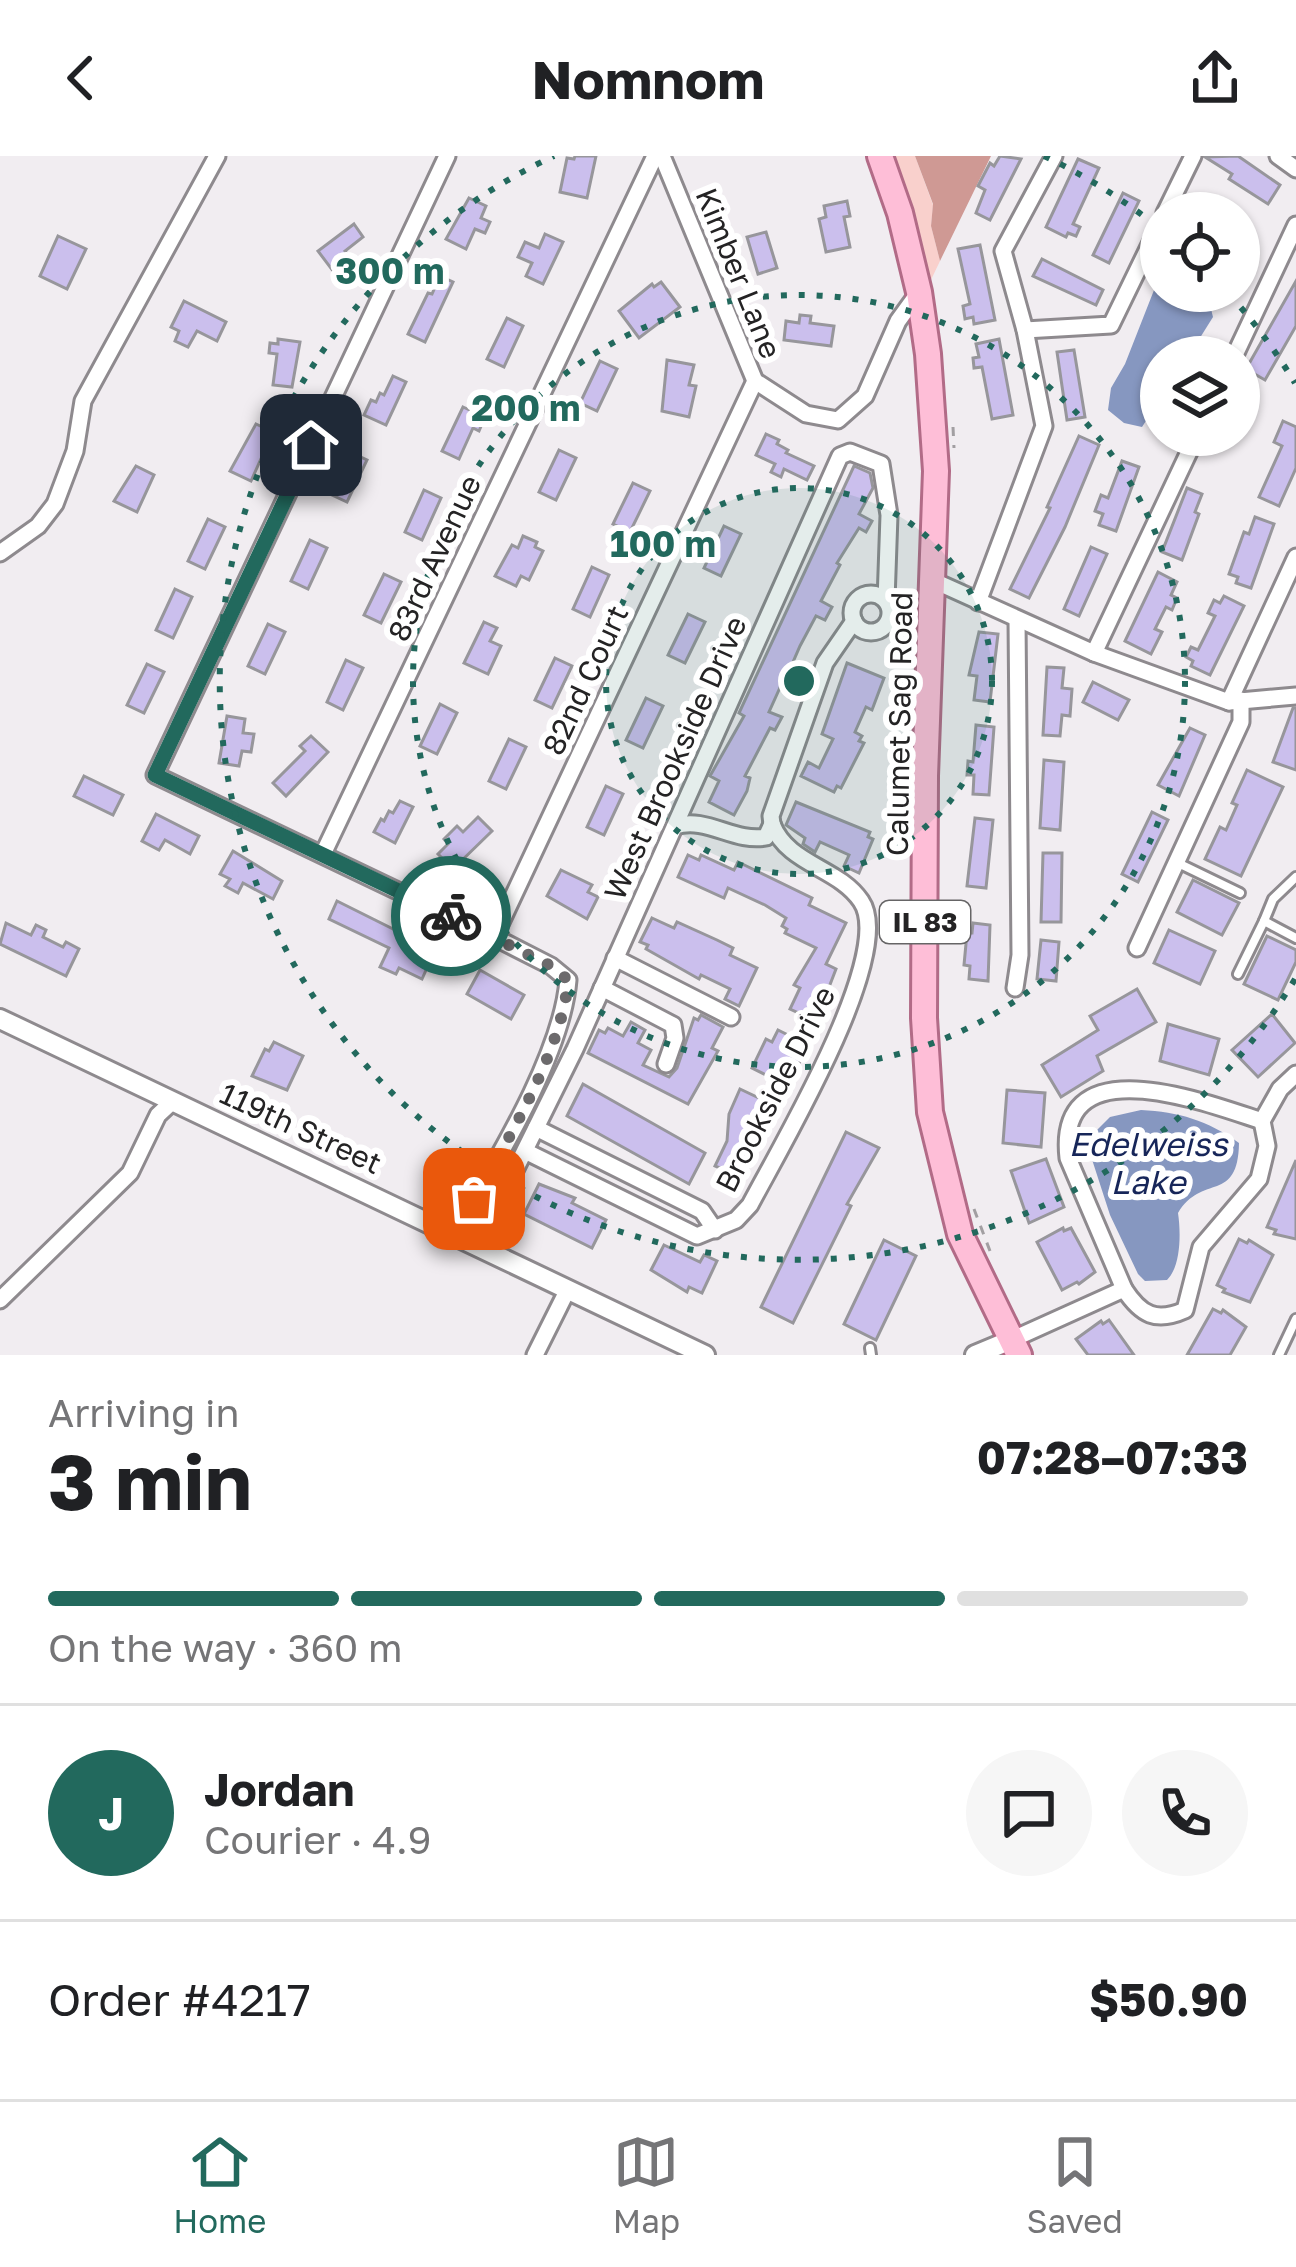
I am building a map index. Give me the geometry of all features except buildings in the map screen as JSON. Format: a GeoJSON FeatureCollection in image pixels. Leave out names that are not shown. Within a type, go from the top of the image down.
{"type":"FeatureCollection","features":[{"type":"Feature","properties":{"kind":"main road","name":"Calumet Sag Road"},"geometry":{"type":"LineString","coordinates":[[880,156],[919,292],[936,471],[925,776],[924,1018],[930,1112],[960,1234],[1015,1348]]}},
{"type":"Feature","properties":{"kind":"street"},"geometry":{"type":"LineString","coordinates":[[0,553],[38,526],[55,504],[75,451],[83,401],[217,156]]}},
{"type":"Feature","properties":{"kind":"street"},"geometry":{"type":"LineString","coordinates":[[447,156],[155,775],[494,937],[568,980],[566,1008],[512,1133],[455,1233]]}},
{"type":"Feature","properties":{"kind":"street","name":"Kimber Lane"},"geometry":{"type":"LineString","coordinates":[[658,156],[755,380],[806,414],[838,420],[865,396],[898,321],[919,292]]}},
{"type":"Feature","properties":{"kind":"street","name":"83rd Avenue"},"geometry":{"type":"LineString","coordinates":[[323,854],[658,156]]}},
{"type":"Feature","properties":{"kind":"street"},"geometry":{"type":"LineString","coordinates":[[978,602],[1044,425],[1003,251],[1054,156]]}},
{"type":"Feature","properties":{"kind":"street"},"geometry":{"type":"LineString","coordinates":[[1175,192],[1192,156]]}},
{"type":"Feature","properties":{"kind":"street"},"geometry":{"type":"LineString","coordinates":[[1278,156],[1296,170]]}},
{"type":"Feature","properties":{"kind":"street"},"geometry":{"type":"LineString","coordinates":[[1244,336],[1296,225]]}},
{"type":"Feature","properties":{"kind":"street"},"geometry":{"type":"LineString","coordinates":[[1025,330],[1111,325],[1140,265]]}},
{"type":"Feature","properties":{"kind":"street","name":"82nd Court"},"geometry":{"type":"LineString","coordinates":[[494,937],[755,380]]}},
{"type":"Feature","properties":{"kind":"street","name":"West Brookside Drive"},"geometry":{"type":"LineString","coordinates":[[478,1245],[602,988],[841,456],[850,452],[881,464],[889,515],[886,602]]}},
{"type":"Feature","properties":{"kind":"street"},"geometry":{"type":"LineString","coordinates":[[1094,652],[1187,456]]}},
{"type":"Feature","properties":{"kind":"street"},"geometry":{"type":"LineString","coordinates":[[1137,948],[1241,722],[1235,701],[1296,556]]}},
{"type":"Feature","properties":{"kind":"street"},"geometry":{"type":"LineString","coordinates":[[932,580],[1094,652],[1235,701],[1296,696]]}},
{"type":"Feature","properties":{"kind":"street"},"geometry":{"type":"LineString","coordinates":[[872,594],[886,602],[891,614],[884,628],[863,631],[854,620],[858,599],[872,594]]}},
{"type":"Feature","properties":{"kind":"street"},"geometry":{"type":"LineString","coordinates":[[675,826],[693,820],[754,839],[766,837],[825,663],[854,620]]}},
{"type":"Feature","properties":{"kind":"street"},"geometry":{"type":"LineString","coordinates":[[1015,988],[1020,956],[1017,620]]}},
{"type":"Feature","properties":{"kind":"street","name":"Brookside Drive"},"geometry":{"type":"LineString","coordinates":[[525,1151],[697,1236],[736,1220],[750,1205],[835,1043],[860,980],[868,926],[864,904],[851,890],[788,850],[772,824]]}},
{"type":"Feature","properties":{"kind":"street"},"geometry":{"type":"LineString","coordinates":[[615,958],[731,1017]]}},
{"type":"Feature","properties":{"kind":"street"},"geometry":{"type":"LineString","coordinates":[[602,988],[673,1024],[675,1038],[666,1064]]}},
{"type":"Feature","properties":{"kind":"street"},"geometry":{"type":"LineString","coordinates":[[664,1018],[678,991]]}},
{"type":"Feature","properties":{"kind":"street","name":"119th Street"},"geometry":{"type":"LineString","coordinates":[[0,1018],[705,1355]]}},
{"type":"Feature","properties":{"kind":"street"},"geometry":{"type":"LineString","coordinates":[[1262,1121],[1184,1095],[1145,1088],[1099,1094],[1074,1114],[1066,1134],[1068,1158],[1124,1289],[1144,1313],[1156,1318],[1185,1310],[1201,1247],[1258,1179],[1267,1146],[1262,1121],[1280,1089],[1296,1074]]}},
{"type":"Feature","properties":{"kind":"street"},"geometry":{"type":"LineString","coordinates":[[0,1300],[130,1174],[158,1115],[173,1101]]}},
{"type":"Feature","properties":{"kind":"street","name":"Brookside Drive"},"geometry":{"type":"LineString","coordinates":[[536,1128],[702,1211],[715,1230]]}},
{"type":"Feature","properties":{"kind":"street"},"geometry":{"type":"LineString","coordinates":[[975,1355],[1015,1348],[1124,1289]]}},
{"type":"Feature","properties":{"kind":"street"},"geometry":{"type":"LineString","coordinates":[[535,1355],[567,1291]]}},
{"type":"Feature","properties":{"kind":"lane"},"geometry":{"type":"LineString","coordinates":[[1178,863],[1240,893]]}},
{"type":"Feature","properties":{"kind":"lane"},"geometry":{"type":"LineString","coordinates":[[1238,974],[1273,899],[1296,877]]}},
{"type":"Feature","properties":{"kind":"lane"},"geometry":{"type":"LineString","coordinates":[[1264,921],[1296,938]]}},
{"type":"Feature","properties":{"kind":"lane"},"geometry":{"type":"LineString","coordinates":[[1279,1355],[1296,1319]]}},
{"type":"Feature","properties":{"kind":"path"},"geometry":{"type":"LineString","coordinates":[[974,1208],[989,1249]]}},
{"type":"Feature","properties":{"kind":"shaded area"},"geometry":{"type":"Polygon","coordinates":[[[891,156],[915,156],[933,205],[931,226],[940,261],[929,284],[891,156]]]}},
{"type":"Feature","properties":{"kind":"shaded area"},"geometry":{"type":"Polygon","coordinates":[[[915,156],[991,156],[940,261],[931,226],[933,204],[915,156]]]}},
{"type":"Feature","properties":{"kind":"water"},"geometry":{"type":"Polygon","coordinates":[[[1145,312],[1212,312],[1201,336],[1140,336],[1140,427],[1124,423],[1108,410],[1111,388],[1145,312]]]}},
{"type":"Feature","properties":{"kind":"water","name":"Edelweiss Lake"},"geometry":{"type":"Polygon","coordinates":[[[1141,1110],[1192,1119],[1239,1143],[1237,1162],[1226,1181],[1187,1201],[1178,1213],[1177,1258],[1167,1280],[1145,1281],[1138,1274],[1110,1215],[1086,1141],[1110,1117],[1141,1110]]]}},
{"type":"Feature","properties":{"kind":"way so far"},"geometry":{"type":"LineString","coordinates":[[451,916],[551,966],[568,980],[566,1008],[548,1050],[512,1133],[474,1199]]}},
{"type":"Feature","properties":{"kind":"route"},"geometry":{"type":"LineString","coordinates":[[311,445],[155,775],[451,916]]}}]}
